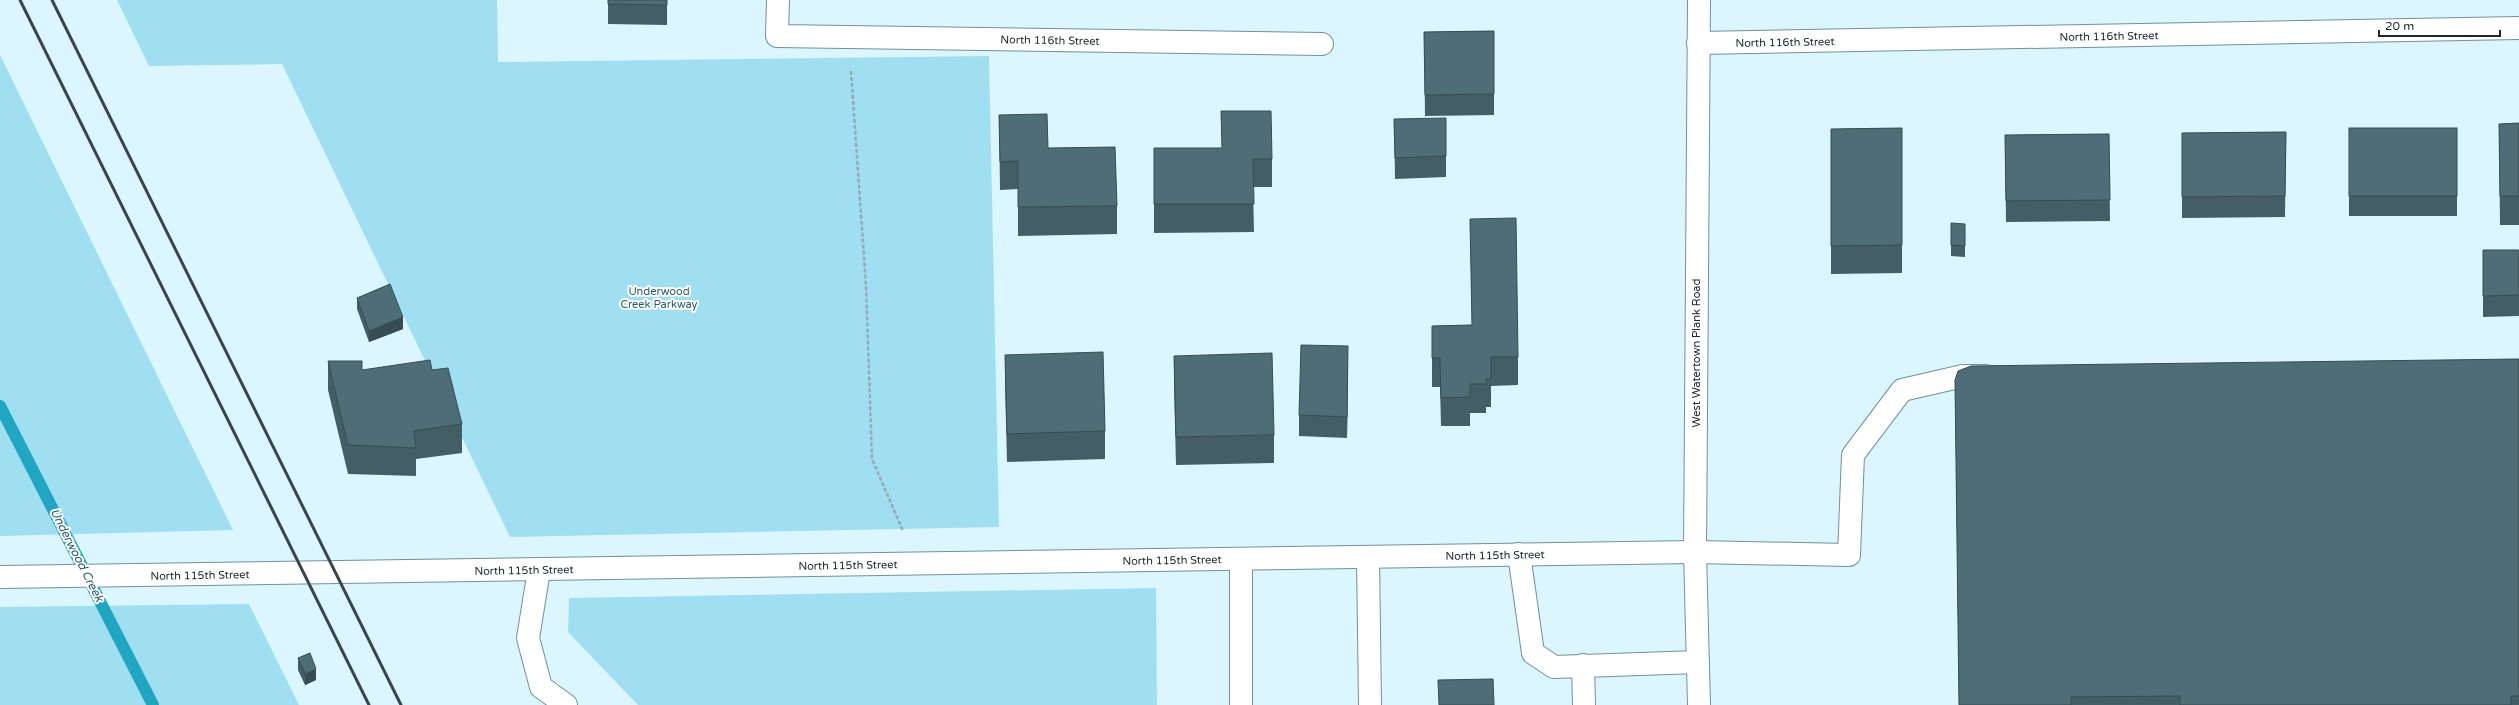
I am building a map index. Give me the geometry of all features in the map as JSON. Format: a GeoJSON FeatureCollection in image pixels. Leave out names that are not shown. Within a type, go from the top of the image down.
{"type":"FeatureCollection","features":[{"type":"Feature","properties":{"kind":"street","name":"North 116th Street"},"geometry":{"type":"LineString","coordinates":[[778,0],[777,36],[1322,44]]}},
{"type":"Feature","properties":{"kind":"street","name":"West Watertown Plank Road"},"geometry":{"type":"LineString","coordinates":[[1698,0],[1695,552],[1699,705]]}},
{"type":"Feature","properties":{"kind":"street","name":"North 116th Street"},"geometry":{"type":"LineString","coordinates":[[1698,43],[2519,28]]}},
{"type":"Feature","properties":{"kind":"street","name":"North 115th Street"},"geometry":{"type":"LineString","coordinates":[[0,577],[1519,554],[1695,552],[1849,555],[1853,455],[1902,390],[1963,376],[2003,375]]}},
{"type":"Feature","properties":{"kind":"street"},"geometry":{"type":"LineString","coordinates":[[1519,554],[1534,653],[1554,667],[1698,662]]}},
{"type":"Feature","properties":{"kind":"street"},"geometry":{"type":"LineString","coordinates":[[1368,557],[1370,705]]}},
{"type":"Feature","properties":{"kind":"street"},"geometry":{"type":"LineString","coordinates":[[1241,559],[1241,705]]}},
{"type":"Feature","properties":{"kind":"street"},"geometry":{"type":"LineString","coordinates":[[539,570],[528,638],[541,687],[566,705]]}},
{"type":"Feature","properties":{"kind":"street"},"geometry":{"type":"LineString","coordinates":[[1583,665],[1584,705]]}},
{"type":"Feature","properties":{"kind":"path"},"geometry":{"type":"LineString","coordinates":[[849,36],[866,286],[872,459],[918,564]]}},
{"type":"Feature","properties":{"kind":"green space","name":"Underwood Creek Parkway"},"geometry":{"type":"Polygon","coordinates":[[[117,0],[497,0],[498,62],[989,56],[999,527],[510,537],[282,64],[149,66],[117,0]]]}},
{"type":"Feature","properties":{"kind":"green space"},"geometry":{"type":"Polygon","coordinates":[[[0,55],[233,530],[0,536],[0,55]]]}},
{"type":"Feature","properties":{"kind":"green space"},"geometry":{"type":"Polygon","coordinates":[[[1156,588],[1157,705],[638,705],[568,632],[569,598],[1156,588]]]}},
{"type":"Feature","properties":{"kind":"green space"},"geometry":{"type":"Polygon","coordinates":[[[249,604],[299,705],[0,705],[0,607],[249,604]]]}},
{"type":"Feature","properties":{"kind":"building"},"geometry":{"type":"Polygon","coordinates":[[[608,0],[667,0],[667,5],[608,4],[608,0]]]}},
{"type":"Feature","properties":{"kind":"building"},"geometry":{"type":"Polygon","coordinates":[[[1494,31],[1494,94],[1425,95],[1424,32],[1494,31]]]}},
{"type":"Feature","properties":{"kind":"building"},"geometry":{"type":"Polygon","coordinates":[[[1221,111],[1271,111],[1272,159],[1253,159],[1254,204],[1154,204],[1154,148],[1222,148],[1221,111]]]}},
{"type":"Feature","properties":{"kind":"building"},"geometry":{"type":"Polygon","coordinates":[[[1047,114],[1048,148],[1115,147],[1117,206],[1018,207],[1018,161],[1000,162],[999,115],[1047,114]]]}},
{"type":"Feature","properties":{"kind":"building"},"geometry":{"type":"Polygon","coordinates":[[[1446,118],[1446,156],[1395,158],[1394,119],[1446,118]]]}},
{"type":"Feature","properties":{"kind":"building"},"geometry":{"type":"Polygon","coordinates":[[[2519,123],[2519,196],[2500,196],[2499,124],[2519,123]]]}},
{"type":"Feature","properties":{"kind":"building"},"geometry":{"type":"Polygon","coordinates":[[[1902,128],[1902,245],[1831,246],[1831,129],[1902,128]]]}},
{"type":"Feature","properties":{"kind":"building"},"geometry":{"type":"Polygon","coordinates":[[[2349,128],[2457,128],[2457,196],[2349,196],[2349,128]]]}},
{"type":"Feature","properties":{"kind":"building"},"geometry":{"type":"Polygon","coordinates":[[[2286,132],[2285,196],[2182,197],[2182,133],[2286,132]]]}},
{"type":"Feature","properties":{"kind":"building"},"geometry":{"type":"Polygon","coordinates":[[[2109,134],[2110,200],[2006,201],[2005,135],[2109,134]]]}},
{"type":"Feature","properties":{"kind":"building"},"geometry":{"type":"Polygon","coordinates":[[[1516,218],[1518,357],[1491,357],[1491,379],[1486,379],[1486,384],[1470,384],[1470,397],[1441,398],[1440,358],[1432,358],[1432,326],[1472,325],[1470,219],[1516,218]]]}},
{"type":"Feature","properties":{"kind":"building"},"geometry":{"type":"Polygon","coordinates":[[[1951,223],[1965,224],[1965,246],[1951,245],[1951,223]]]}},
{"type":"Feature","properties":{"kind":"building"},"geometry":{"type":"Polygon","coordinates":[[[2483,250],[2519,250],[2519,295],[2483,296],[2483,250]]]}},
{"type":"Feature","properties":{"kind":"building"},"geometry":{"type":"Polygon","coordinates":[[[390,284],[403,317],[369,331],[357,298],[390,284]]]}},
{"type":"Feature","properties":{"kind":"building"},"geometry":{"type":"Polygon","coordinates":[[[1301,345],[1348,346],[1347,417],[1299,415],[1301,345]]]}},
{"type":"Feature","properties":{"kind":"building"},"geometry":{"type":"Polygon","coordinates":[[[1103,352],[1105,431],[1007,434],[1005,355],[1103,352]]]}},
{"type":"Feature","properties":{"kind":"building"},"geometry":{"type":"Polygon","coordinates":[[[1272,353],[1274,435],[1176,437],[1174,356],[1272,353]]]}},
{"type":"Feature","properties":{"kind":"building"},"geometry":{"type":"Polygon","coordinates":[[[2519,359],[2519,696],[2511,696],[2511,705],[2180,705],[2180,696],[2071,697],[2071,705],[1959,705],[1955,380],[1958,371],[1971,366],[2519,359]]]}},
{"type":"Feature","properties":{"kind":"building"},"geometry":{"type":"Polygon","coordinates":[[[430,360],[432,370],[448,368],[462,424],[414,431],[416,448],[348,445],[328,361],[362,361],[362,370],[430,360]]]}},
{"type":"Feature","properties":{"kind":"building"},"geometry":{"type":"Polygon","coordinates":[[[310,653],[316,669],[305,674],[298,658],[310,653]]]}},
{"type":"Feature","properties":{"kind":"building"},"geometry":{"type":"Polygon","coordinates":[[[1493,679],[1494,705],[1439,705],[1438,680],[1493,679]]]}},
{"type":"Feature","properties":{"kind":"waterway","name":"Underwood Creek"},"geometry":{"type":"LineString","coordinates":[[0,406],[153,705]]}},
{"type":"Feature","properties":{"kind":"railway"},"geometry":{"type":"LineString","coordinates":[[20,0],[369,705]]}},
{"type":"Feature","properties":{"kind":"railway"},"geometry":{"type":"LineString","coordinates":[[52,0],[401,705]]}}]}
